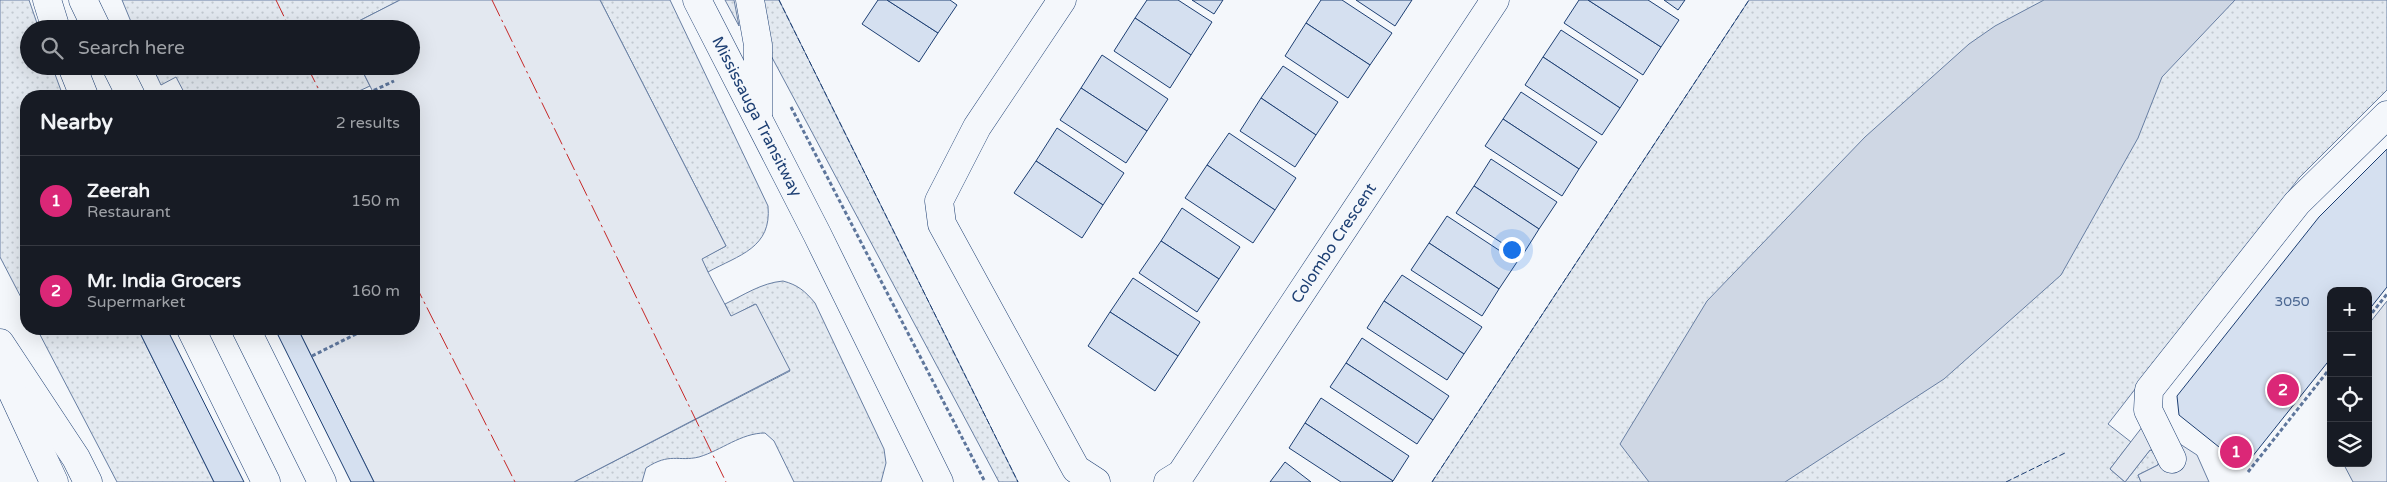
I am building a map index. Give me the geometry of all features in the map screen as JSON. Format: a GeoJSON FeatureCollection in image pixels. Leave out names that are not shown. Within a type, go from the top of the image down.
{"type":"FeatureCollection","features":[{"type":"Feature","properties":{"kind":"main road"},"geometry":{"type":"LineString","coordinates":[[47,0],[53,20]]}},
{"type":"Feature","properties":{"kind":"main road"},"geometry":{"type":"LineString","coordinates":[[83,0],[93,20]]}},
{"type":"Feature","properties":{"kind":"main road","name":"Mississauga Transitway"},"geometry":{"type":"LineString","coordinates":[[697,0],[817,234],[939,482]]}},
{"type":"Feature","properties":{"kind":"main road"},"geometry":{"type":"LineString","coordinates":[[750,0],[758,45],[758,119]]}},
{"type":"Feature","properties":{"kind":"main road"},"geometry":{"type":"LineString","coordinates":[[1062,0],[977,127],[939,201],[942,224],[1076,469],[1096,482]]}},
{"type":"Feature","properties":{"kind":"main road","name":"Colombo Crescent"},"geometry":{"type":"LineString","coordinates":[[1168,482],[1181,474],[1496,0]]}},
{"type":"Feature","properties":{"kind":"main road"},"geometry":{"type":"LineString","coordinates":[[76,75],[82,90]]}},
{"type":"Feature","properties":{"kind":"main road"},"geometry":{"type":"LineString","coordinates":[[120,75],[128,90]]}},
{"type":"Feature","properties":{"kind":"main road"},"geometry":{"type":"LineString","coordinates":[[2172,459],[2148,410],[2149,390],[2297,203],[2387,115]]}},
{"type":"Feature","properties":{"kind":"main road"},"geometry":{"type":"LineString","coordinates":[[194,335],[266,482]]}},
{"type":"Feature","properties":{"kind":"main road"},"geometry":{"type":"LineString","coordinates":[[249,335],[322,482]]}},
{"type":"Feature","properties":{"kind":"main road"},"geometry":{"type":"LineString","coordinates":[[0,344],[76,458],[88,482]]}},
{"type":"Feature","properties":{"kind":"main road"},"geometry":{"type":"LineString","coordinates":[[0,367],[54,482]]}},
{"type":"Feature","properties":{"kind":"path"},"geometry":{"type":"LineString","coordinates":[[375,90],[394,81]]}},
{"type":"Feature","properties":{"kind":"path"},"geometry":{"type":"LineString","coordinates":[[790,106],[985,482]]}},
{"type":"Feature","properties":{"kind":"path"},"geometry":{"type":"LineString","coordinates":[[2372,313],[2387,294]]}},
{"type":"Feature","properties":{"kind":"path"},"geometry":{"type":"LineString","coordinates":[[312,356],[354,335]]}},
{"type":"Feature","properties":{"kind":"path"},"geometry":{"type":"LineString","coordinates":[[2248,472],[2327,372]]}},
{"type":"Feature","properties":{"kind":"shaded area"},"geometry":{"type":"Polygon","coordinates":[[[0,0],[29,0],[36,20],[20,20],[20,75],[55,75],[61,90],[20,90],[20,295],[0,257],[0,0]]]}},
{"type":"Feature","properties":{"kind":"shaded area"},"geometry":{"type":"Polygon","coordinates":[[[122,0],[400,0],[361,20],[130,20],[122,0]]]}},
{"type":"Feature","properties":{"kind":"shaded area"},"geometry":{"type":"Polygon","coordinates":[[[400,0],[600,0],[726,246],[702,259],[708,272],[731,316],[756,304],[790,370],[574,482],[374,482],[301,335],[420,335],[420,90],[372,90],[364,75],[420,75],[420,20],[361,20],[400,0]]]}},
{"type":"Feature","properties":{"kind":"shaded area"},"geometry":{"type":"Polygon","coordinates":[[[600,0],[670,0],[768,206],[768,220],[765,232],[759,241],[742,255],[708,272],[701,259],[726,246],[600,0]]]}},
{"type":"Feature","properties":{"kind":"shaded area"},"geometry":{"type":"Polygon","coordinates":[[[725,0],[734,0],[739,26],[725,0]]]}},
{"type":"Feature","properties":{"kind":"shaded area"},"geometry":{"type":"Polygon","coordinates":[[[750,0],[779,0],[1018,482],[999,482],[760,35],[750,0]]]}},
{"type":"Feature","properties":{"kind":"shaded area"},"geometry":{"type":"Polygon","coordinates":[[[1749,0],[2387,0],[2387,90],[2299,178],[2108,424],[2131,442],[2110,469],[2125,482],[1432,482],[1749,0]]]}},
{"type":"Feature","properties":{"kind":"shaded area"},"geometry":{"type":"Polygon","coordinates":[[[2044,0],[2235,0],[2162,77],[2138,138],[2061,275],[1944,379],[1785,482],[1649,482],[1620,444],[1707,301],[1865,137],[1969,44],[1995,26],[2044,0]]]}},
{"type":"Feature","properties":{"kind":"shaded area"},"geometry":{"type":"Polygon","coordinates":[[[156,75],[364,75],[370,86],[361,90],[183,90],[176,77],[161,85],[156,75]]]}},
{"type":"Feature","properties":{"kind":"shaded area"},"geometry":{"type":"Polygon","coordinates":[[[783,281],[801,289],[815,303],[884,449],[886,463],[881,482],[794,482],[774,441],[765,433],[748,436],[699,457],[661,460],[646,468],[642,482],[574,482],[790,371],[755,304],[731,317],[725,304],[760,287],[783,281]]]}},
{"type":"Feature","properties":{"kind":"shaded area"},"geometry":{"type":"Polygon","coordinates":[[[2387,301],[2387,482],[2353,482],[2345,467],[2372,467],[2372,320],[2387,301]]]}},
{"type":"Feature","properties":{"kind":"shaded area"},"geometry":{"type":"Polygon","coordinates":[[[40,335],[141,335],[214,482],[117,482],[40,335]]]}},
{"type":"Feature","properties":{"kind":"shaded area"},"geometry":{"type":"Polygon","coordinates":[[[2146,422],[2197,455],[2209,482],[2141,482],[2138,475],[2158,465],[2159,461],[2155,451],[2150,450],[2125,482],[2110,469],[2146,422]]]}},
{"type":"Feature","properties":{"kind":"shaded area"},"geometry":{"type":"Polygon","coordinates":[[[2150,450],[2155,451],[2159,460],[2158,465],[2138,475],[2141,482],[2125,482],[2150,450]]]}},
{"type":"Feature","properties":{"kind":"building"},"geometry":{"type":"Polygon","coordinates":[[[878,0],[887,0],[938,33],[919,62],[862,24],[878,0]]]}},
{"type":"Feature","properties":{"kind":"building"},"geometry":{"type":"Polygon","coordinates":[[[887,0],[950,0],[957,5],[938,33],[887,0]]]}},
{"type":"Feature","properties":{"kind":"building"},"geometry":{"type":"Polygon","coordinates":[[[1147,0],[1178,0],[1212,22],[1191,55],[1135,18],[1147,0]]]}},
{"type":"Feature","properties":{"kind":"building"},"geometry":{"type":"Polygon","coordinates":[[[1192,0],[1223,0],[1214,14],[1192,0]]]}},
{"type":"Feature","properties":{"kind":"building"},"geometry":{"type":"Polygon","coordinates":[[[1321,0],[1342,0],[1392,33],[1370,65],[1306,23],[1321,0]]]}},
{"type":"Feature","properties":{"kind":"building"},"geometry":{"type":"Polygon","coordinates":[[[1356,0],[1412,0],[1395,26],[1356,0]]]}},
{"type":"Feature","properties":{"kind":"building"},"geometry":{"type":"Polygon","coordinates":[[[1579,0],[1588,0],[1661,47],[1643,75],[1564,23],[1579,0]]]}},
{"type":"Feature","properties":{"kind":"building"},"geometry":{"type":"Polygon","coordinates":[[[1588,0],[1648,0],[1679,20],[1661,47],[1588,0]]]}},
{"type":"Feature","properties":{"kind":"building"},"geometry":{"type":"Polygon","coordinates":[[[1664,0],[1685,0],[1678,10],[1664,0]]]}},
{"type":"Feature","properties":{"kind":"building"},"geometry":{"type":"Polygon","coordinates":[[[1135,18],[1191,55],[1170,88],[1114,51],[1135,18]]]}},
{"type":"Feature","properties":{"kind":"building"},"geometry":{"type":"Polygon","coordinates":[[[1306,23],[1370,65],[1348,98],[1285,56],[1306,23]]]}},
{"type":"Feature","properties":{"kind":"building"},"geometry":{"type":"Polygon","coordinates":[[[1561,30],[1638,80],[1620,108],[1543,57],[1561,30]]]}},
{"type":"Feature","properties":{"kind":"building"},"geometry":{"type":"Polygon","coordinates":[[[1102,55],[1168,99],[1147,131],[1081,88],[1102,55]]]}},
{"type":"Feature","properties":{"kind":"building"},"geometry":{"type":"Polygon","coordinates":[[[1543,57],[1620,108],[1602,135],[1525,85],[1543,57]]]}},
{"type":"Feature","properties":{"kind":"building"},"geometry":{"type":"Polygon","coordinates":[[[1283,66],[1338,102],[1316,135],[1261,98],[1283,66]]]}},
{"type":"Feature","properties":{"kind":"building"},"geometry":{"type":"Polygon","coordinates":[[[1081,88],[1147,131],[1126,163],[1060,120],[1081,88]]]}},
{"type":"Feature","properties":{"kind":"building"},"geometry":{"type":"Polygon","coordinates":[[[1521,92],[1597,142],[1579,169],[1503,119],[1521,92]]]}},
{"type":"Feature","properties":{"kind":"building"},"geometry":{"type":"Polygon","coordinates":[[[1261,98],[1316,135],[1295,167],[1240,131],[1261,98]]]}},
{"type":"Feature","properties":{"kind":"building"},"geometry":{"type":"Polygon","coordinates":[[[1503,119],[1579,169],[1562,196],[1485,146],[1503,119]]]}},
{"type":"Feature","properties":{"kind":"building"},"geometry":{"type":"Polygon","coordinates":[[[1057,128],[1124,173],[1103,205],[1036,161],[1057,128]]]}},
{"type":"Feature","properties":{"kind":"building"},"geometry":{"type":"Polygon","coordinates":[[[1229,133],[1296,178],[1275,210],[1207,165],[1229,133]]]}},
{"type":"Feature","properties":{"kind":"building"},"geometry":{"type":"Polygon","coordinates":[[[2387,149],[2387,287],[2372,306],[2372,287],[2327,287],[2327,363],[2244,467],[2179,415],[2177,396],[2319,217],[2387,149]]]}},
{"type":"Feature","properties":{"kind":"building"},"geometry":{"type":"Polygon","coordinates":[[[1491,159],[1557,202],[1539,229],[1474,186],[1491,159]]]}},
{"type":"Feature","properties":{"kind":"building"},"geometry":{"type":"Polygon","coordinates":[[[1036,161],[1103,205],[1082,238],[1014,193],[1036,161]]]}},
{"type":"Feature","properties":{"kind":"building"},"geometry":{"type":"Polygon","coordinates":[[[1207,165],[1275,210],[1253,243],[1185,198],[1207,165]]]}},
{"type":"Feature","properties":{"kind":"building"},"geometry":{"type":"Polygon","coordinates":[[[1474,186],[1539,229],[1522,256],[1456,213],[1474,186]]]}},
{"type":"Feature","properties":{"kind":"building"},"geometry":{"type":"Polygon","coordinates":[[[1182,208],[1240,247],[1219,279],[1161,241],[1182,208]]]}},
{"type":"Feature","properties":{"kind":"building"},"geometry":{"type":"Polygon","coordinates":[[[1447,216],[1517,262],[1499,289],[1429,243],[1447,216]]]}},
{"type":"Feature","properties":{"kind":"building"},"geometry":{"type":"Polygon","coordinates":[[[1161,241],[1219,279],[1197,312],[1139,273],[1161,241]]]}},
{"type":"Feature","properties":{"kind":"building"},"geometry":{"type":"Polygon","coordinates":[[[1429,243],[1499,289],[1482,316],[1411,270],[1429,243]]]}},
{"type":"Feature","properties":{"kind":"building"},"geometry":{"type":"Polygon","coordinates":[[[1402,275],[1482,327],[1464,354],[1384,301],[1402,275]]]}},
{"type":"Feature","properties":{"kind":"building"},"geometry":{"type":"Polygon","coordinates":[[[1133,278],[1200,322],[1178,356],[1110,312],[1133,278]]]}},
{"type":"Feature","properties":{"kind":"building"},"geometry":{"type":"Polygon","coordinates":[[[1384,301],[1464,354],[1447,380],[1367,328],[1384,301]]]}},
{"type":"Feature","properties":{"kind":"building"},"geometry":{"type":"Polygon","coordinates":[[[1110,312],[1178,356],[1155,391],[1088,346],[1110,312]]]}},
{"type":"Feature","properties":{"kind":"building"},"geometry":{"type":"Polygon","coordinates":[[[141,335],[170,335],[244,482],[214,482],[141,335]]]}},
{"type":"Feature","properties":{"kind":"building"},"geometry":{"type":"Polygon","coordinates":[[[278,335],[301,335],[374,482],[351,482],[278,335]]]}},
{"type":"Feature","properties":{"kind":"building"},"geometry":{"type":"Polygon","coordinates":[[[1362,338],[1449,396],[1433,420],[1346,363],[1362,338]]]}},
{"type":"Feature","properties":{"kind":"building"},"geometry":{"type":"Polygon","coordinates":[[[1346,363],[1433,420],[1417,444],[1330,387],[1346,363]]]}},
{"type":"Feature","properties":{"kind":"building"},"geometry":{"type":"Polygon","coordinates":[[[1321,398],[1409,456],[1393,481],[1305,423],[1321,398]]]}},
{"type":"Feature","properties":{"kind":"building"},"geometry":{"type":"Polygon","coordinates":[[[1305,423],[1393,481],[1341,482],[1289,448],[1305,423]]]}},
{"type":"Feature","properties":{"kind":"building"},"geometry":{"type":"Polygon","coordinates":[[[1285,462],[1311,482],[1270,482],[1285,462]]]}},
{"type":"Feature","properties":{"kind":"fence"},"geometry":{"type":"LineString","coordinates":[[779,0],[1018,482]]}},
{"type":"Feature","properties":{"kind":"fence"},"geometry":{"type":"LineString","coordinates":[[1432,482],[1749,0]]}},
{"type":"Feature","properties":{"kind":"fence"},"geometry":{"type":"LineString","coordinates":[[2006,482],[2067,452]]}},
{"type":"Feature","properties":{"kind":"power"},"geometry":{"type":"LineString","coordinates":[[276,0],[286,20]]}},
{"type":"Feature","properties":{"kind":"power"},"geometry":{"type":"LineString","coordinates":[[492,0],[726,482]]}},
{"type":"Feature","properties":{"kind":"power"},"geometry":{"type":"LineString","coordinates":[[312,75],[319,90]]}},
{"type":"Feature","properties":{"kind":"power"},"geometry":{"type":"LineString","coordinates":[[420,294],[515,482]]}},
{"type":"Feature","properties":{"kind":"place","name":"Mr. India Grocers"},"geometry":{"type":"Point","coordinates":[2283,390]}},
{"type":"Feature","properties":{"kind":"place","name":"Zeerah"},"geometry":{"type":"Point","coordinates":[2236,452]}}]}
